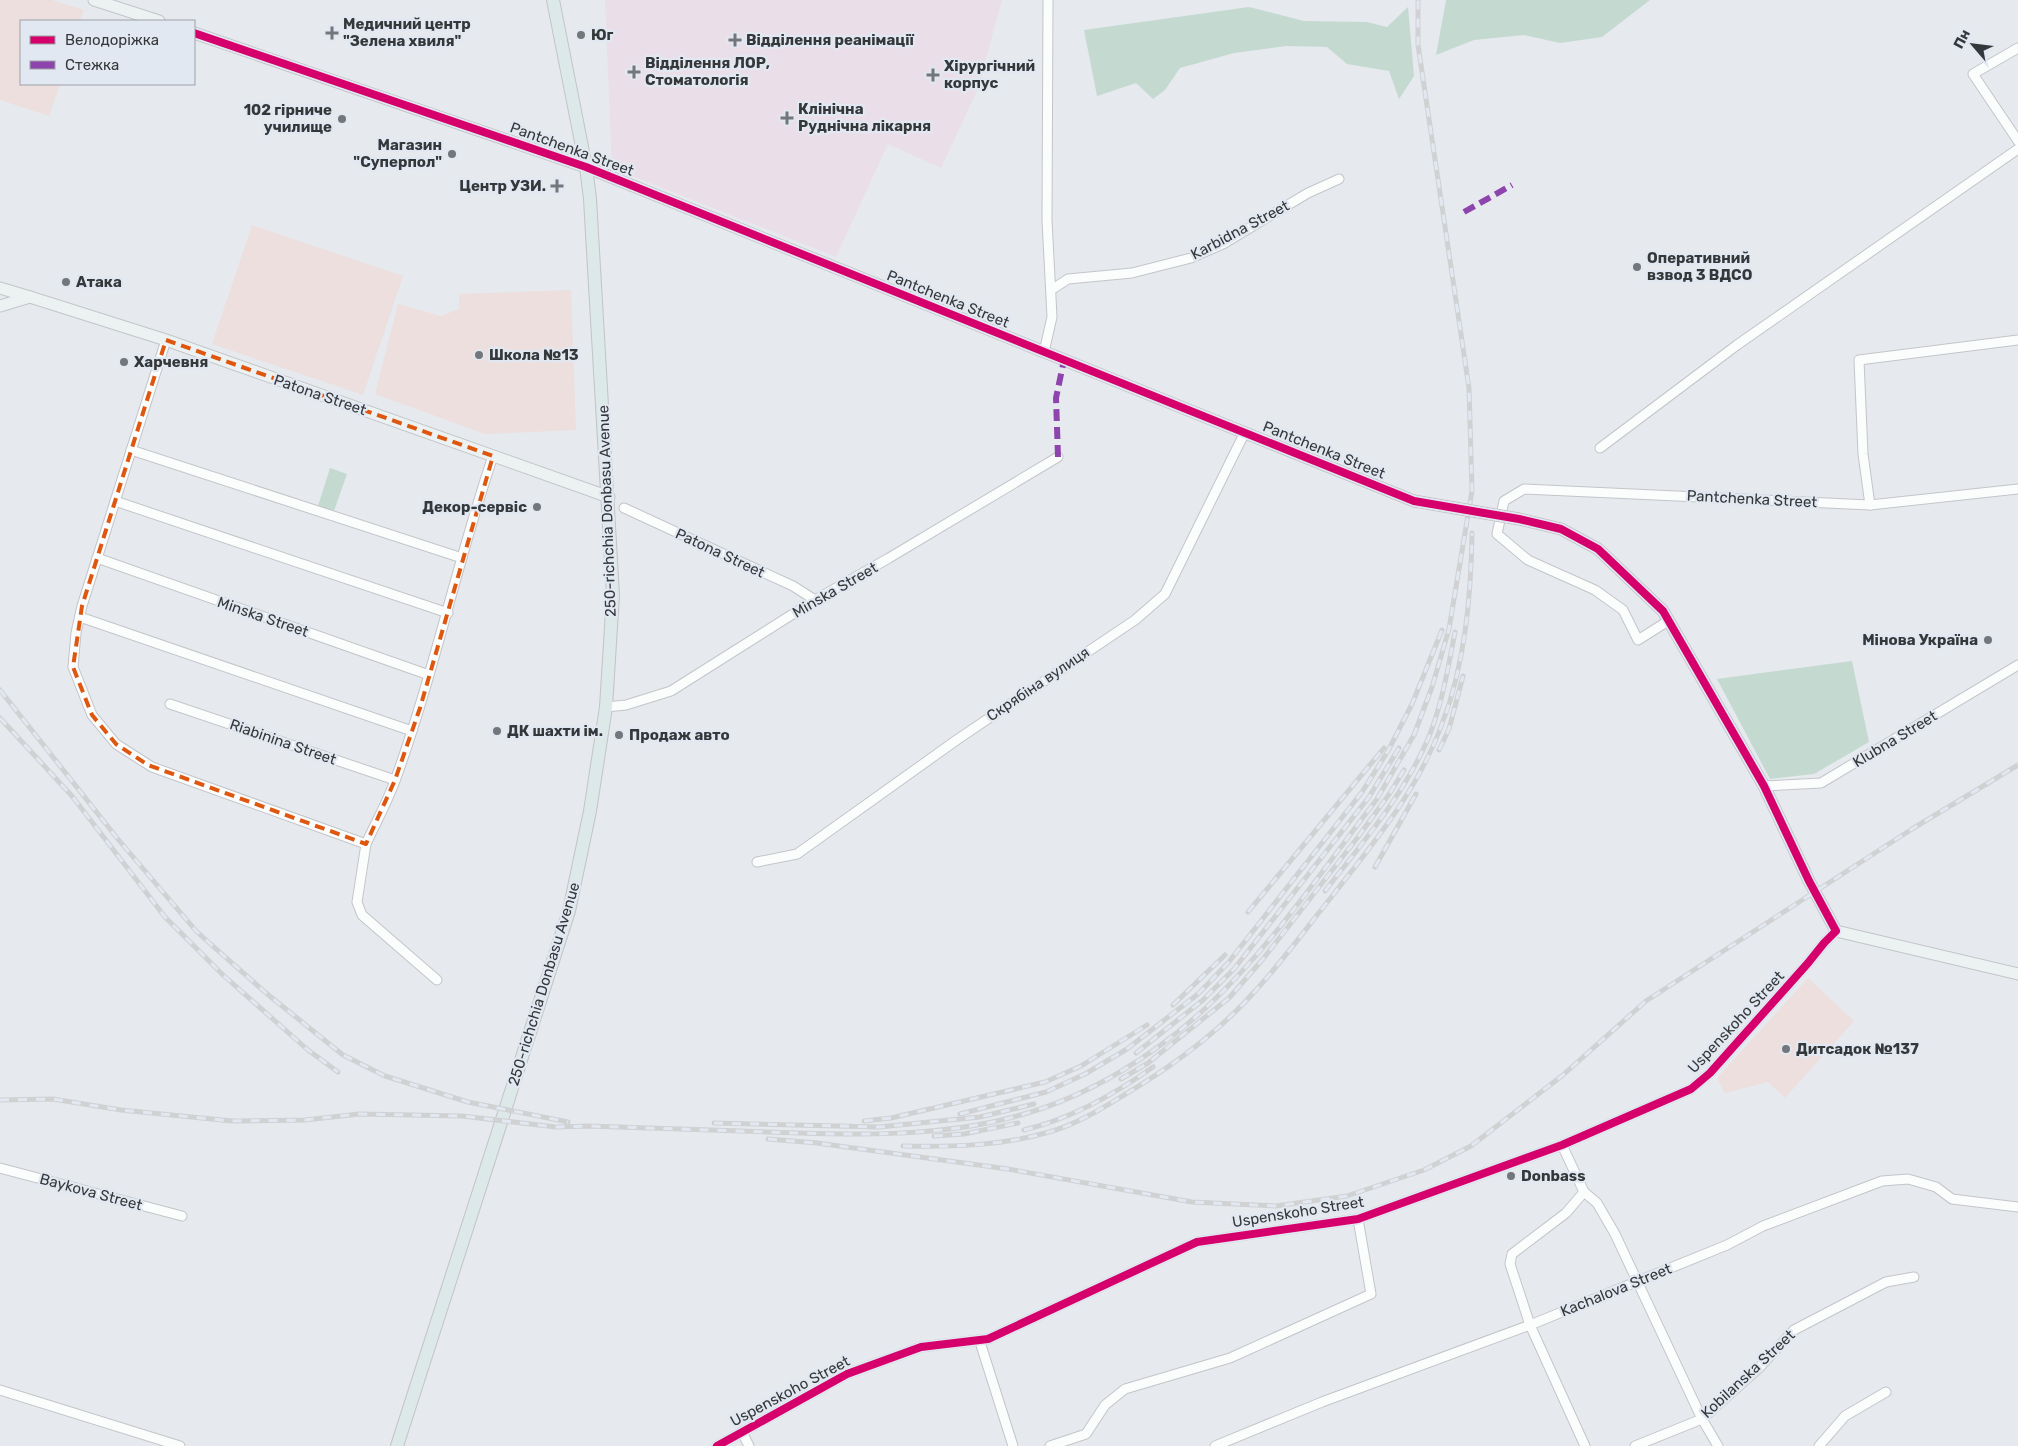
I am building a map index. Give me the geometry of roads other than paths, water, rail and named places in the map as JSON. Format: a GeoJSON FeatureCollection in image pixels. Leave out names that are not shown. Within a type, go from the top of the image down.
{"type":"FeatureCollection","features":[{"type":"Feature","properties":{"kind":"main road","name":"250-richchia Donbasu Avenue"},"geometry":{"type":"LineString","coordinates":[[397,1446],[569,910],[590,810],[606,707],[613,595],[609,497],[586,167],[553,0]]}},
{"type":"Feature","properties":{"kind":"street"},"geometry":{"type":"LineString","coordinates":[[94,0],[156,20]]}},
{"type":"Feature","properties":{"kind":"street"},"geometry":{"type":"LineString","coordinates":[[1044,352],[1052,317],[1046,211],[1048,0]]}},
{"type":"Feature","properties":{"kind":"street","name":"Pantchenka Street"},"geometry":{"type":"LineString","coordinates":[[195,33],[586,167],[1414,501],[1519,519],[1561,530],[1598,549],[1663,611],[1668,621],[1638,640],[1623,610],[1594,590],[1528,560],[1497,534],[1504,500],[1524,488],[1870,505],[2018,488]]}},
{"type":"Feature","properties":{"kind":"street"},"geometry":{"type":"LineString","coordinates":[[2018,48],[1973,74],[2018,141]]}},
{"type":"Feature","properties":{"kind":"street"},"geometry":{"type":"LineString","coordinates":[[1600,448],[1737,345],[2018,149]]}},
{"type":"Feature","properties":{"kind":"street","name":"Karbidna Street"},"geometry":{"type":"LineString","coordinates":[[1051,290],[1068,280],[1132,273],[1191,258],[1223,244],[1308,193],[1340,179]]}},
{"type":"Feature","properties":{"kind":"street","name":"Patona Street"},"geometry":{"type":"LineString","coordinates":[[0,288],[166,340],[609,497]]}},
{"type":"Feature","properties":{"kind":"street"},"geometry":{"type":"LineString","coordinates":[[0,306],[30,298]]}},
{"type":"Feature","properties":{"kind":"street"},"geometry":{"type":"LineString","coordinates":[[166,340],[80,617],[73,667],[92,715],[116,744],[152,767],[366,844]]}},
{"type":"Feature","properties":{"kind":"street"},"geometry":{"type":"LineString","coordinates":[[1870,505],[1863,454],[1859,360],[2018,340]]}},
{"type":"Feature","properties":{"kind":"street","name":"Скрябіна вулиця"},"geometry":{"type":"LineString","coordinates":[[757,862],[796,854],[958,739],[1134,620],[1164,594],[1245,432]]}},
{"type":"Feature","properties":{"kind":"street"},"geometry":{"type":"LineString","coordinates":[[132,450],[462,558]]}},
{"type":"Feature","properties":{"kind":"street"},"geometry":{"type":"LineString","coordinates":[[437,980],[362,915],[357,902],[366,844],[395,780],[412,731],[448,613],[476,508],[493,456]]}},
{"type":"Feature","properties":{"kind":"street","name":"Minska Street"},"geometry":{"type":"LineString","coordinates":[[606,707],[626,705],[671,691],[815,600],[1058,457]]}},
{"type":"Feature","properties":{"kind":"street"},"geometry":{"type":"LineString","coordinates":[[115,501],[448,613]]}},
{"type":"Feature","properties":{"kind":"street","name":"Patona Street"},"geometry":{"type":"LineString","coordinates":[[624,508],[794,586],[815,600]]}},
{"type":"Feature","properties":{"kind":"street","name":"Minska Street"},"geometry":{"type":"LineString","coordinates":[[97,558],[429,675]]}},
{"type":"Feature","properties":{"kind":"street"},"geometry":{"type":"LineString","coordinates":[[80,617],[412,731]]}},
{"type":"Feature","properties":{"kind":"street"},"geometry":{"type":"LineString","coordinates":[[1668,621],[1764,786],[1809,882],[1836,931],[2018,974]]}},
{"type":"Feature","properties":{"kind":"street","name":"Klubna Street"},"geometry":{"type":"LineString","coordinates":[[1764,786],[1821,784],[2018,665]]}},
{"type":"Feature","properties":{"kind":"street","name":"Riabinina Street"},"geometry":{"type":"LineString","coordinates":[[170,704],[395,780]]}},
{"type":"Feature","properties":{"kind":"street","name":"Uspenskoho Street"},"geometry":{"type":"LineString","coordinates":[[717,1446],[847,1374],[921,1347],[980,1342],[1197,1242],[1358,1219],[1562,1145],[1691,1089],[1710,1072],[1836,931]]}},
{"type":"Feature","properties":{"kind":"street"},"geometry":{"type":"LineString","coordinates":[[1562,1145],[1584,1192],[1597,1203],[1615,1234],[1702,1419],[1718,1446]]}},
{"type":"Feature","properties":{"kind":"street","name":"Baykova Street"},"geometry":{"type":"LineString","coordinates":[[0,1168],[182,1216]]}},
{"type":"Feature","properties":{"kind":"street","name":"Kachalova Street"},"geometry":{"type":"LineString","coordinates":[[1216,1446],[1322,1402],[1530,1325],[1728,1245],[1763,1226],[1882,1181],[1908,1179],[1936,1187],[1952,1199],[2018,1208]]}},
{"type":"Feature","properties":{"kind":"street"},"geometry":{"type":"LineString","coordinates":[[1584,1192],[1566,1213],[1512,1254],[1510,1264],[1530,1325],[1585,1446]]}},
{"type":"Feature","properties":{"kind":"street"},"geometry":{"type":"LineString","coordinates":[[1050,1446],[1086,1434],[1105,1405],[1125,1389],[1230,1358],[1371,1294],[1358,1219]]}},
{"type":"Feature","properties":{"kind":"street","name":"Kobilanska Street"},"geometry":{"type":"LineString","coordinates":[[1635,1446],[1702,1419],[1759,1368],[1794,1330],[1886,1282],[1914,1277]]}},
{"type":"Feature","properties":{"kind":"street"},"geometry":{"type":"LineString","coordinates":[[980,1342],[1013,1446]]}},
{"type":"Feature","properties":{"kind":"street"},"geometry":{"type":"LineString","coordinates":[[0,1390],[180,1446]]}},
{"type":"Feature","properties":{"kind":"street"},"geometry":{"type":"LineString","coordinates":[[1819,1446],[1845,1416],[1886,1392]]}},
{"type":"Feature","properties":{"kind":"street"},"geometry":{"type":"LineString","coordinates":[[742,1432],[749,1446]]}},
{"type":"Feature","properties":{"kind":"railway"},"geometry":{"type":"LineString","coordinates":[[0,1100],[53,1099],[121,1110],[232,1121],[305,1120],[359,1114],[462,1116],[556,1127],[588,1126],[830,1134],[925,1132],[987,1123],[1044,1108],[1070,1098],[1121,1072],[1168,1040],[1211,1003],[1256,956],[1298,904],[1377,799],[1414,735],[1432,687],[1449,629],[1472,491],[1469,388],[1418,45],[1418,0]]}},
{"type":"Feature","properties":{"kind":"railway"},"geometry":{"type":"LineString","coordinates":[[903,1146],[958,1146],[995,1143],[1031,1137],[1068,1125],[1088,1116],[1178,1060],[1228,1019],[1257,989],[1380,835],[1408,793],[1432,748],[1450,701],[1461,654],[1468,606],[1472,533]]}},
{"type":"Feature","properties":{"kind":"railway"},"geometry":{"type":"LineString","coordinates":[[960,1114],[1046,1092],[1085,1074],[1127,1049],[1198,994],[1228,963],[1362,792],[1388,751],[1412,704],[1442,630]]}},
{"type":"Feature","properties":{"kind":"railway"},"geometry":{"type":"LineString","coordinates":[[1325,891],[1381,818],[1418,760],[1437,713],[1455,632]]}},
{"type":"Feature","properties":{"kind":"railway"},"geometry":{"type":"LineString","coordinates":[[1439,750],[1449,729],[1463,676]]}},
{"type":"Feature","properties":{"kind":"railway"},"geometry":{"type":"LineString","coordinates":[[0,690],[117,838],[197,932],[266,993],[343,1055],[385,1076],[468,1102],[568,1122]]}},
{"type":"Feature","properties":{"kind":"railway"},"geometry":{"type":"LineString","coordinates":[[0,718],[72,796],[165,917],[223,975],[308,1050],[338,1072]]}},
{"type":"Feature","properties":{"kind":"railway"},"geometry":{"type":"LineString","coordinates":[[1248,912],[1384,748]]}},
{"type":"Feature","properties":{"kind":"railway"},"geometry":{"type":"LineString","coordinates":[[1136,1053],[1203,1000],[1234,969],[1369,797],[1399,748]]}},
{"type":"Feature","properties":{"kind":"railway"},"geometry":{"type":"LineString","coordinates":[[768,1139],[817,1143],[1008,1169],[1192,1202],[1276,1206],[1347,1196],[1424,1170],[1471,1146],[1563,1075],[1646,1001],[1912,829],[2018,765]]}},
{"type":"Feature","properties":{"kind":"railway"},"geometry":{"type":"LineString","coordinates":[[1121,1079],[1148,1063],[1229,998],[1263,959],[1358,837],[1404,770]]}},
{"type":"Feature","properties":{"kind":"railway"},"geometry":{"type":"LineString","coordinates":[[1375,867],[1416,794]]}},
{"type":"Feature","properties":{"kind":"railway"},"geometry":{"type":"LineString","coordinates":[[1173,1005],[1225,955]]}},
{"type":"Feature","properties":{"kind":"railway"},"geometry":{"type":"LineString","coordinates":[[864,1121],[891,1118],[1045,1082],[1081,1066],[1147,1025]]}},
{"type":"Feature","properties":{"kind":"railway"},"geometry":{"type":"LineString","coordinates":[[1024,1130],[1092,1105],[1153,1067]]}},
{"type":"Feature","properties":{"kind":"railway"},"geometry":{"type":"LineString","coordinates":[[714,1123],[879,1127],[980,1117],[1034,1104]]}},
{"type":"Feature","properties":{"kind":"railway"},"geometry":{"type":"LineString","coordinates":[[934,1136],[964,1134],[1018,1123]]}},
{"type":"Feature","properties":{"kind":"place","name":"Медичний центр \"Зелена хвиля\""},"geometry":{"type":"Point","coordinates":[332,33]}},
{"type":"Feature","properties":{"kind":"place","name":"Юг"},"geometry":{"type":"Point","coordinates":[581,35]}},
{"type":"Feature","properties":{"kind":"place","name":"Відділення реанімації"},"geometry":{"type":"Point","coordinates":[735,40]}},
{"type":"Feature","properties":{"kind":"place","name":"Відділення ЛОР, Стоматологія"},"geometry":{"type":"Point","coordinates":[634,72]}},
{"type":"Feature","properties":{"kind":"place","name":"Хірургічний корпус"},"geometry":{"type":"Point","coordinates":[933,75]}},
{"type":"Feature","properties":{"kind":"place","name":"Клінічна Руднічна лікарня"},"geometry":{"type":"Point","coordinates":[787,118]}},
{"type":"Feature","properties":{"kind":"place","name":"102 гірниче училище"},"geometry":{"type":"Point","coordinates":[342,119]}},
{"type":"Feature","properties":{"kind":"place","name":"Магазин \"Суперпол\""},"geometry":{"type":"Point","coordinates":[452,154]}},
{"type":"Feature","properties":{"kind":"place","name":"Центр УЗИ."},"geometry":{"type":"Point","coordinates":[557,186]}},
{"type":"Feature","properties":{"kind":"place","name":"Оперативний взвод 3 ВДСО"},"geometry":{"type":"Point","coordinates":[1637,267]}},
{"type":"Feature","properties":{"kind":"place","name":"Атака"},"geometry":{"type":"Point","coordinates":[66,282]}},
{"type":"Feature","properties":{"kind":"place","name":"Школа №13"},"geometry":{"type":"Point","coordinates":[479,355]}},
{"type":"Feature","properties":{"kind":"place","name":"Харчевня"},"geometry":{"type":"Point","coordinates":[124,362]}},
{"type":"Feature","properties":{"kind":"place","name":"Декор-сервіс"},"geometry":{"type":"Point","coordinates":[537,507]}},
{"type":"Feature","properties":{"kind":"place","name":"Мінова Україна"},"geometry":{"type":"Point","coordinates":[1988,640]}},
{"type":"Feature","properties":{"kind":"place","name":"ДК шахти ім."},"geometry":{"type":"Point","coordinates":[497,731]}},
{"type":"Feature","properties":{"kind":"place","name":"Продаж авто"},"geometry":{"type":"Point","coordinates":[619,735]}},
{"type":"Feature","properties":{"kind":"place","name":"Дитсадок №137"},"geometry":{"type":"Point","coordinates":[1786,1049]}},
{"type":"Feature","properties":{"kind":"place","name":"Donbass"},"geometry":{"type":"Point","coordinates":[1511,1176]}}]}
